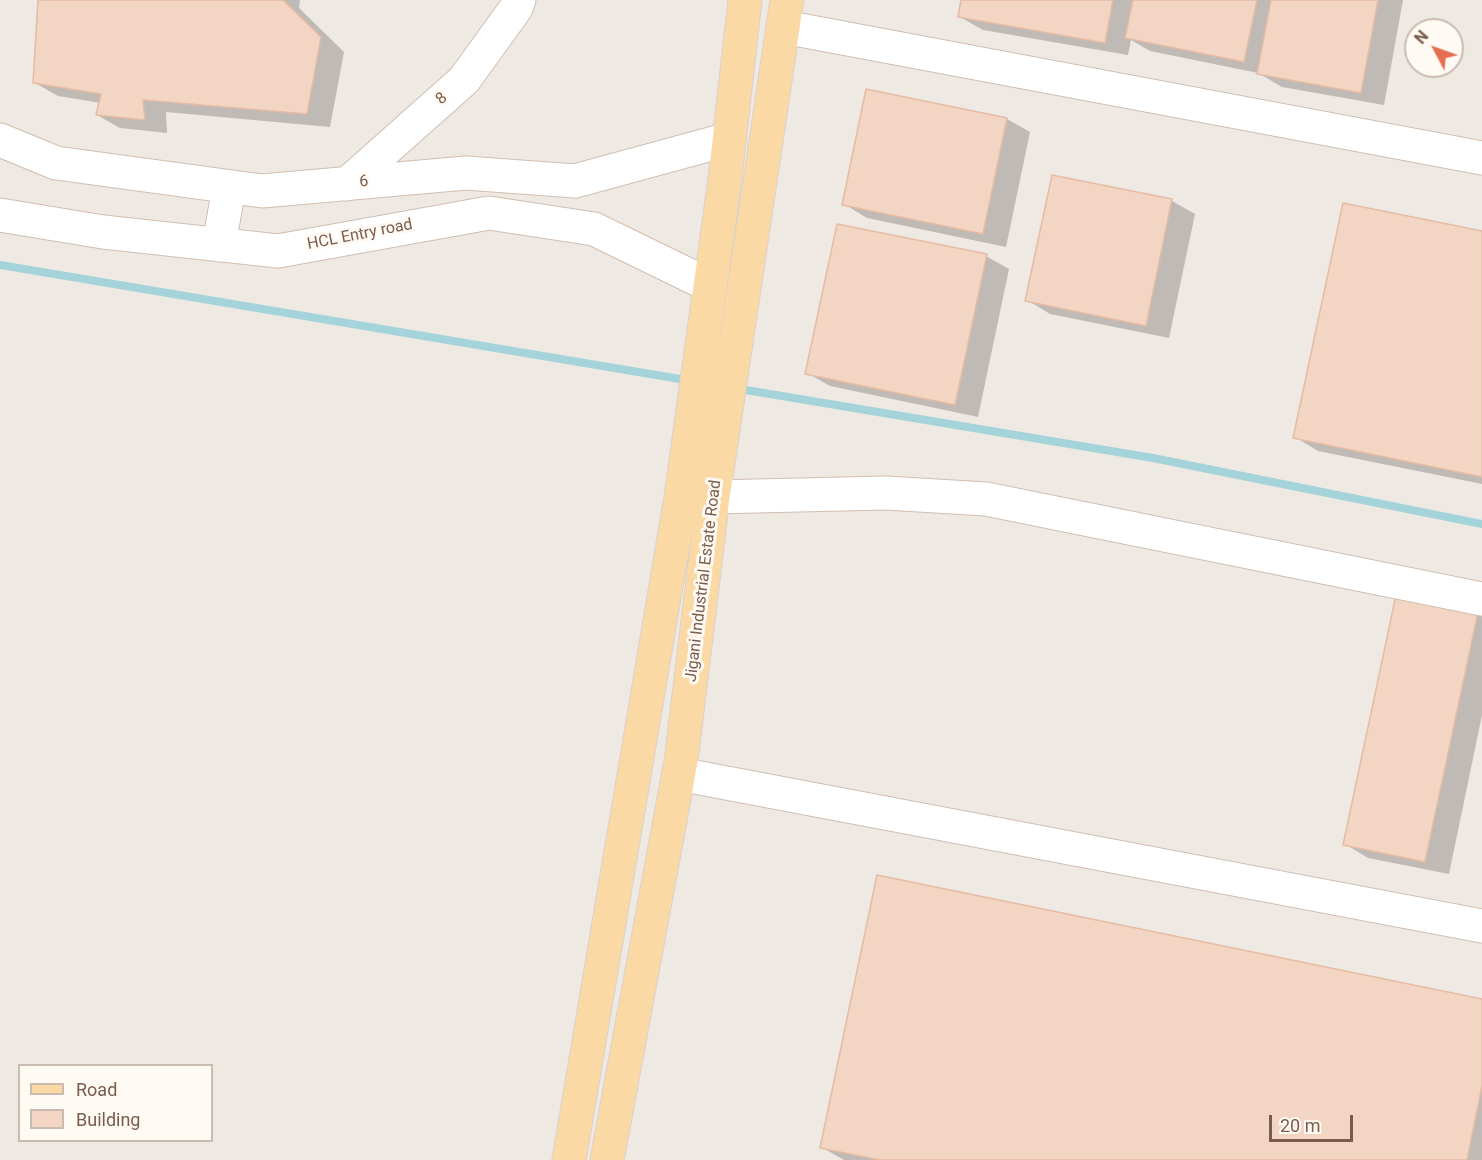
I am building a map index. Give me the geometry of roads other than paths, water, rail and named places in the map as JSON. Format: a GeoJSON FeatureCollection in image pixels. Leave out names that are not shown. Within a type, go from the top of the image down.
{"type":"FeatureCollection","features":[{"type":"Feature","properties":{"kind":"main road","name":"Jigani Industrial Estate Road"},"geometry":{"type":"LineString","coordinates":[[569,1160],[681,497],[729,139],[745,0]]}},
{"type":"Feature","properties":{"kind":"main road","name":"Jigani Industrial Estate Road"},"geometry":{"type":"LineString","coordinates":[[607,1160],[679,774],[713,498],[785,13]]}},
{"type":"Feature","properties":{"kind":"lane","name":"8"},"geometry":{"type":"LineString","coordinates":[[347,183],[464,80],[516,8],[519,0]]}},
{"type":"Feature","properties":{"kind":"lane"},"geometry":{"type":"LineString","coordinates":[[785,13],[1482,158]]}},
{"type":"Feature","properties":{"kind":"lane","name":"6"},"geometry":{"type":"LineString","coordinates":[[0,140],[56,163],[262,191],[466,173],[575,181],[729,139]]}},
{"type":"Feature","properties":{"kind":"lane"},"geometry":{"type":"LineString","coordinates":[[219,245],[229,187]]}},
{"type":"Feature","properties":{"kind":"lane","name":"HCL Entry road"},"geometry":{"type":"LineString","coordinates":[[0,215],[103,232],[278,251],[489,213],[594,229],[709,285]]}},
{"type":"Feature","properties":{"kind":"lane"},"geometry":{"type":"LineString","coordinates":[[713,498],[886,493],[986,499],[1482,599]]}},
{"type":"Feature","properties":{"kind":"lane"},"geometry":{"type":"LineString","coordinates":[[679,774],[1482,926]]}},
{"type":"Feature","properties":{"kind":"waterway"},"geometry":{"type":"LineString","coordinates":[[0,265],[692,381]]}},
{"type":"Feature","properties":{"kind":"waterway"},"geometry":{"type":"LineString","coordinates":[[734,388],[1153,458],[1482,524]]}}]}
